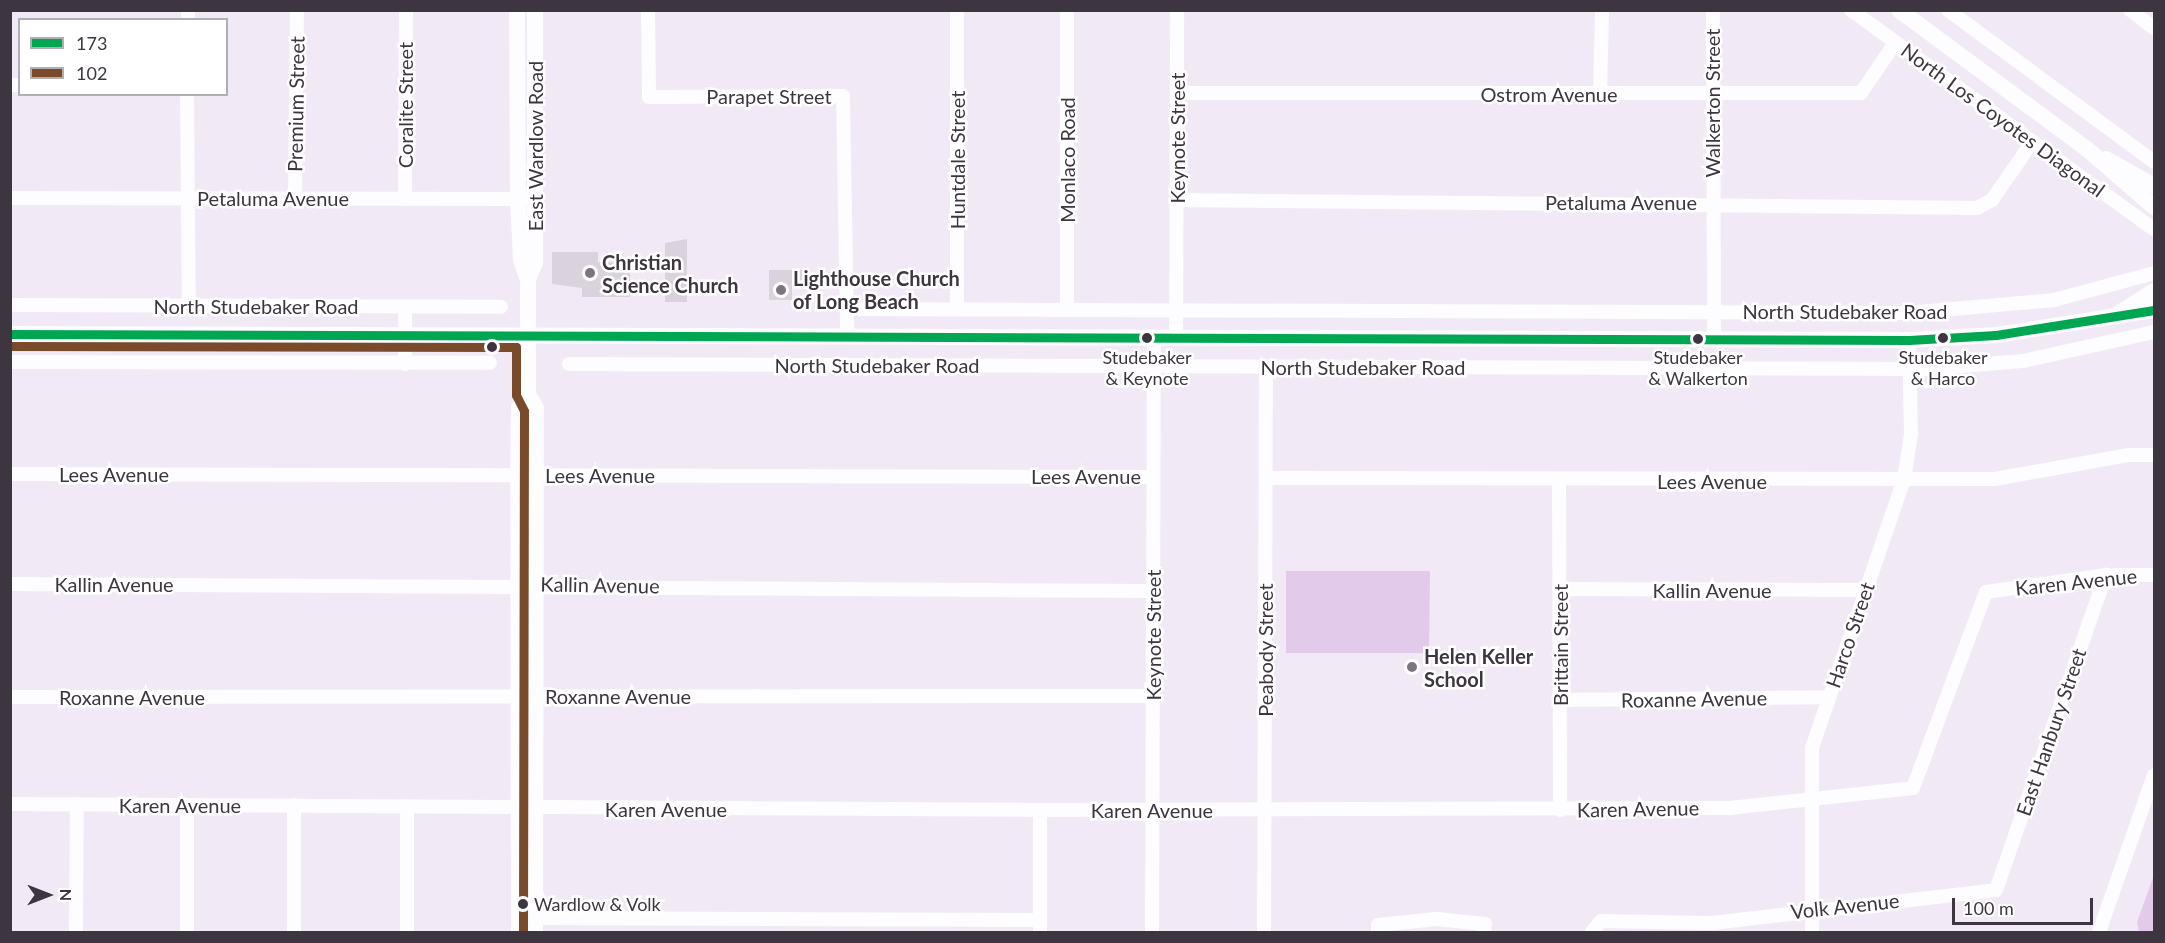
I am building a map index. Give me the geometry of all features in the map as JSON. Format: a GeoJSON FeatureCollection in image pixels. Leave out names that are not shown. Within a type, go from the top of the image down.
{"type":"FeatureCollection","features":[{"type":"Feature","properties":{"kind":"main road","name":"East Wardlow Road"},"geometry":{"type":"LineString","coordinates":[[518,10],[518,199],[521,260],[528,280],[528,394],[519,408],[526,475],[527,925]]}},
{"type":"Feature","properties":{"kind":"main road","name":"East Wardlow Road"},"geometry":{"type":"LineString","coordinates":[[528,280],[535,263],[535,10]]}},
{"type":"Feature","properties":{"kind":"main road","name":"North Los Coyotes Diagonal"},"geometry":{"type":"LineString","coordinates":[[1899,10],[2087,149],[2154,207]]}},
{"type":"Feature","properties":{"kind":"main road","name":"North Los Coyotes Diagonal"},"geometry":{"type":"LineString","coordinates":[[2087,149],[2154,186]]}},
{"type":"Feature","properties":{"kind":"main road","name":"North Studebaker Road"},"geometry":{"type":"LineString","coordinates":[[2119,313],[2154,291]]}},
{"type":"Feature","properties":{"kind":"main road","name":"North Studebaker Road"},"geometry":{"type":"LineString","coordinates":[[10,334],[1909,340],[2032,331],[2119,313],[2136,315],[2154,310]]}},
{"type":"Feature","properties":{"kind":"street","name":"Premium Street"},"geometry":{"type":"LineString","coordinates":[[295,198],[297,10]]}},
{"type":"Feature","properties":{"kind":"street","name":"Coralite Street"},"geometry":{"type":"LineString","coordinates":[[405,199],[406,10]]}},
{"type":"Feature","properties":{"kind":"street","name":"Parapet Street"},"geometry":{"type":"LineString","coordinates":[[648,10],[650,97],[843,96],[847,337]]}},
{"type":"Feature","properties":{"kind":"street","name":"Huntdale Street"},"geometry":{"type":"LineString","coordinates":[[957,10],[957,309]]}},
{"type":"Feature","properties":{"kind":"street","name":"Monlaco Road"},"geometry":{"type":"LineString","coordinates":[[1067,10],[1067,310]]}},
{"type":"Feature","properties":{"kind":"street","name":"Keynote Street"},"geometry":{"type":"LineString","coordinates":[[1176,337],[1177,10]]}},
{"type":"Feature","properties":{"kind":"street"},"geometry":{"type":"LineString","coordinates":[[1600,94],[1602,10]]}},
{"type":"Feature","properties":{"kind":"street","name":"Walkerton Street"},"geometry":{"type":"LineString","coordinates":[[1713,10],[1714,339]]}},
{"type":"Feature","properties":{"kind":"street","name":"North Los Coyotes Diagonal"},"geometry":{"type":"LineString","coordinates":[[1851,10],[2154,229]]}},
{"type":"Feature","properties":{"kind":"street"},"geometry":{"type":"LineString","coordinates":[[1947,10],[2154,162]]}},
{"type":"Feature","properties":{"kind":"street"},"geometry":{"type":"LineString","coordinates":[[2130,10],[2154,28]]}},
{"type":"Feature","properties":{"kind":"street","name":"Ostrom Avenue"},"geometry":{"type":"LineString","coordinates":[[1177,93],[1861,93],[1895,43]]}},
{"type":"Feature","properties":{"kind":"street"},"geometry":{"type":"LineString","coordinates":[[187,96],[186,198],[189,305]]}},
{"type":"Feature","properties":{"kind":"street","name":"Petaluma Avenue"},"geometry":{"type":"LineString","coordinates":[[1177,200],[1712,202],[1977,208],[1992,200],[2032,142]]}},
{"type":"Feature","properties":{"kind":"street","name":"Petaluma Avenue"},"geometry":{"type":"LineString","coordinates":[[10,198],[535,199]]}},
{"type":"Feature","properties":{"kind":"street","name":"North Studebaker Road"},"geometry":{"type":"LineString","coordinates":[[847,309],[1981,310],[2054,300],[2154,273]]}},
{"type":"Feature","properties":{"kind":"street","name":"North Studebaker Road"},"geometry":{"type":"LineString","coordinates":[[10,304],[501,308]]}},
{"type":"Feature","properties":{"kind":"street"},"geometry":{"type":"LineString","coordinates":[[405,307],[405,364]]}},
{"type":"Feature","properties":{"kind":"street","name":"North Studebaker Road"},"geometry":{"type":"LineString","coordinates":[[569,364],[1910,369],[2023,360],[2154,332]]}},
{"type":"Feature","properties":{"kind":"street","name":"Keynote Street"},"geometry":{"type":"LineString","coordinates":[[1152,933],[1154,337]]}},
{"type":"Feature","properties":{"kind":"street","name":"Harco Street"},"geometry":{"type":"LineString","coordinates":[[1812,933],[1812,748],[1904,480],[1911,434],[1909,340]]}},
{"type":"Feature","properties":{"kind":"street"},"geometry":{"type":"LineString","coordinates":[[10,362],[490,363]]}},
{"type":"Feature","properties":{"kind":"street","name":"Peabody Street"},"geometry":{"type":"LineString","coordinates":[[1264,933],[1266,367]]}},
{"type":"Feature","properties":{"kind":"street","name":"Lees Avenue"},"geometry":{"type":"LineString","coordinates":[[1266,478],[1559,481],[1995,479],[2129,455],[2154,455]]}},
{"type":"Feature","properties":{"kind":"street","name":"Lees Avenue"},"geometry":{"type":"LineString","coordinates":[[10,474],[1153,477]]}},
{"type":"Feature","properties":{"kind":"street","name":"Brittain Street"},"geometry":{"type":"LineString","coordinates":[[1559,481],[1560,810]]}},
{"type":"Feature","properties":{"kind":"street","name":"Karen Avenue"},"geometry":{"type":"LineString","coordinates":[[10,804],[187,807],[294,805],[1040,810],[1730,808],[1812,797],[1913,788],[1986,592],[2106,574],[2154,574]]}},
{"type":"Feature","properties":{"kind":"street","name":"East Hanbury Street"},"geometry":{"type":"LineString","coordinates":[[1996,890],[2106,574]]}},
{"type":"Feature","properties":{"kind":"street","name":"Kallin Avenue"},"geometry":{"type":"LineString","coordinates":[[10,584],[526,584],[1153,591]]}},
{"type":"Feature","properties":{"kind":"street","name":"Kallin Avenue"},"geometry":{"type":"LineString","coordinates":[[1559,589],[1865,590]]}},
{"type":"Feature","properties":{"kind":"street","name":"Roxanne Avenue"},"geometry":{"type":"LineString","coordinates":[[10,697],[1153,696]]}},
{"type":"Feature","properties":{"kind":"street","name":"Roxanne Avenue"},"geometry":{"type":"LineString","coordinates":[[1560,700],[1828,697]]}},
{"type":"Feature","properties":{"kind":"street"},"geometry":{"type":"LineString","coordinates":[[2099,933],[2154,775]]}},
{"type":"Feature","properties":{"kind":"street"},"geometry":{"type":"LineString","coordinates":[[76,933],[77,804]]}},
{"type":"Feature","properties":{"kind":"street"},"geometry":{"type":"LineString","coordinates":[[294,805],[294,933]]}},
{"type":"Feature","properties":{"kind":"street"},"geometry":{"type":"LineString","coordinates":[[407,806],[407,933]]}},
{"type":"Feature","properties":{"kind":"street"},"geometry":{"type":"LineString","coordinates":[[186,933],[187,807]]}},
{"type":"Feature","properties":{"kind":"street"},"geometry":{"type":"LineString","coordinates":[[527,925],[1040,926],[1040,810]]}},
{"type":"Feature","properties":{"kind":"street","name":"Volk Avenue"},"geometry":{"type":"LineString","coordinates":[[1592,933],[1601,921],[1712,923],[1812,909],[1996,890]]}},
{"type":"Feature","properties":{"kind":"street"},"geometry":{"type":"LineString","coordinates":[[1378,933],[1378,925],[1437,919],[1485,924],[1484,933]]}},
{"type":"Feature","properties":{"kind":"shaded area"},"geometry":{"type":"Polygon","coordinates":[[[1286,571],[1430,571],[1429,653],[1286,653],[1286,571]]]}},
{"type":"Feature","properties":{"kind":"shaded area"},"geometry":{"type":"Polygon","coordinates":[[[2154,875],[2154,932],[2139,932],[2137,922],[2154,875]]]}},
{"type":"Feature","properties":{"kind":"building"},"geometry":{"type":"Polygon","coordinates":[[[687,239],[687,282],[694,282],[694,289],[687,289],[687,302],[665,302],[665,243],[687,239]]]}},
{"type":"Feature","properties":{"kind":"building","name":"Christian Science Church"},"geometry":{"type":"Polygon","coordinates":[[[552,252],[598,252],[598,262],[630,263],[630,297],[582,297],[582,288],[552,284],[552,252]]]}},
{"type":"Feature","properties":{"kind":"building","name":"Lighthouse Church of Long Beach"},"geometry":{"type":"Polygon","coordinates":[[[769,270],[805,270],[805,280],[792,280],[792,300],[769,300],[769,270]]]}},
{"type":"Feature","properties":{"kind":"transit line","name":"173"},"geometry":{"type":"LineString","coordinates":[[10,334],[1909,340],[1996,335],[2154,310]]}},
{"type":"Feature","properties":{"kind":"transit line","name":"102"},"geometry":{"type":"LineString","coordinates":[[10,346],[516,347],[516,395],[524,411],[523,932]]}},
{"type":"Feature","properties":{"kind":"place","name":"Christian Science Church"},"geometry":{"type":"Point","coordinates":[590,273]}},
{"type":"Feature","properties":{"kind":"place","name":"Lighthouse Church of Long Beach"},"geometry":{"type":"Point","coordinates":[781,290]}},
{"type":"Feature","properties":{"kind":"place","name":"Studebaker & Keynote"},"geometry":{"type":"Point","coordinates":[1147,338]}},
{"type":"Feature","properties":{"kind":"place","name":"Studebaker & Harco"},"geometry":{"type":"Point","coordinates":[1943,338]}},
{"type":"Feature","properties":{"kind":"place","name":"Studebaker & Walkerton"},"geometry":{"type":"Point","coordinates":[1698,339]}},
{"type":"Feature","properties":{"kind":"place","name":"Helen Keller School"},"geometry":{"type":"Point","coordinates":[1412,667]}},
{"type":"Feature","properties":{"kind":"place","name":"Wardlow & Volk"},"geometry":{"type":"Point","coordinates":[523,904]}}]}
